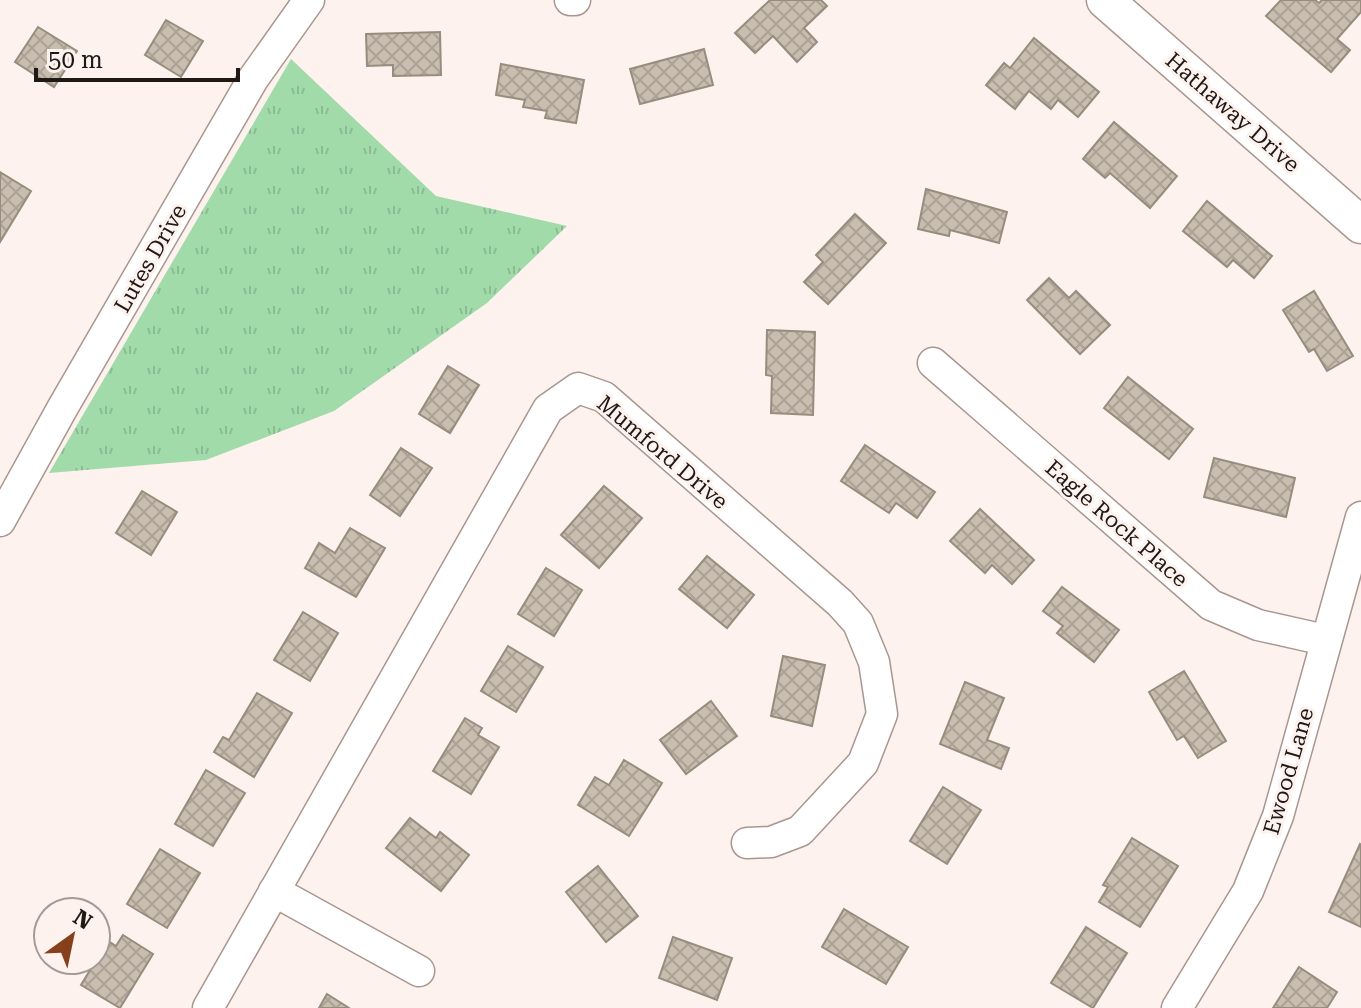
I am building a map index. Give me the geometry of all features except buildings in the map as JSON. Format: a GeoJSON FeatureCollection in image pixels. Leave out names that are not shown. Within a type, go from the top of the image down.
{"type":"FeatureCollection","features":[{"type":"Feature","properties":{"kind":"street","name":"Lutes Drive"},"geometry":{"type":"LineString","coordinates":[[0,521],[253,79],[309,0]]}},
{"type":"Feature","properties":{"kind":"street","name":"Hathaway Drive"},"geometry":{"type":"LineString","coordinates":[[1105,0],[1361,225]]}},
{"type":"Feature","properties":{"kind":"street","name":"Eagle Rock Place"},"geometry":{"type":"LineString","coordinates":[[933,363],[1211,605],[1258,625],[1325,640]]}},
{"type":"Feature","properties":{"kind":"street","name":"Mumford Drive"},"geometry":{"type":"LineString","coordinates":[[274,891],[548,409],[578,388],[604,397],[840,603],[858,623],[874,662],[882,714],[863,763],[800,831],[771,842],[747,843]]}},
{"type":"Feature","properties":{"kind":"street","name":"Ewood Lane"},"geometry":{"type":"LineString","coordinates":[[1177,1008],[1248,891],[1278,816],[1361,517]]}},
{"type":"Feature","properties":{"kind":"street"},"geometry":{"type":"LineString","coordinates":[[208,1008],[274,891],[419,971]]}},
{"type":"Feature","properties":{"kind":"green space"},"geometry":{"type":"Polygon","coordinates":[[[291,59],[436,196],[567,226],[487,303],[334,411],[206,460],[49,473],[291,59]]]}}]}
